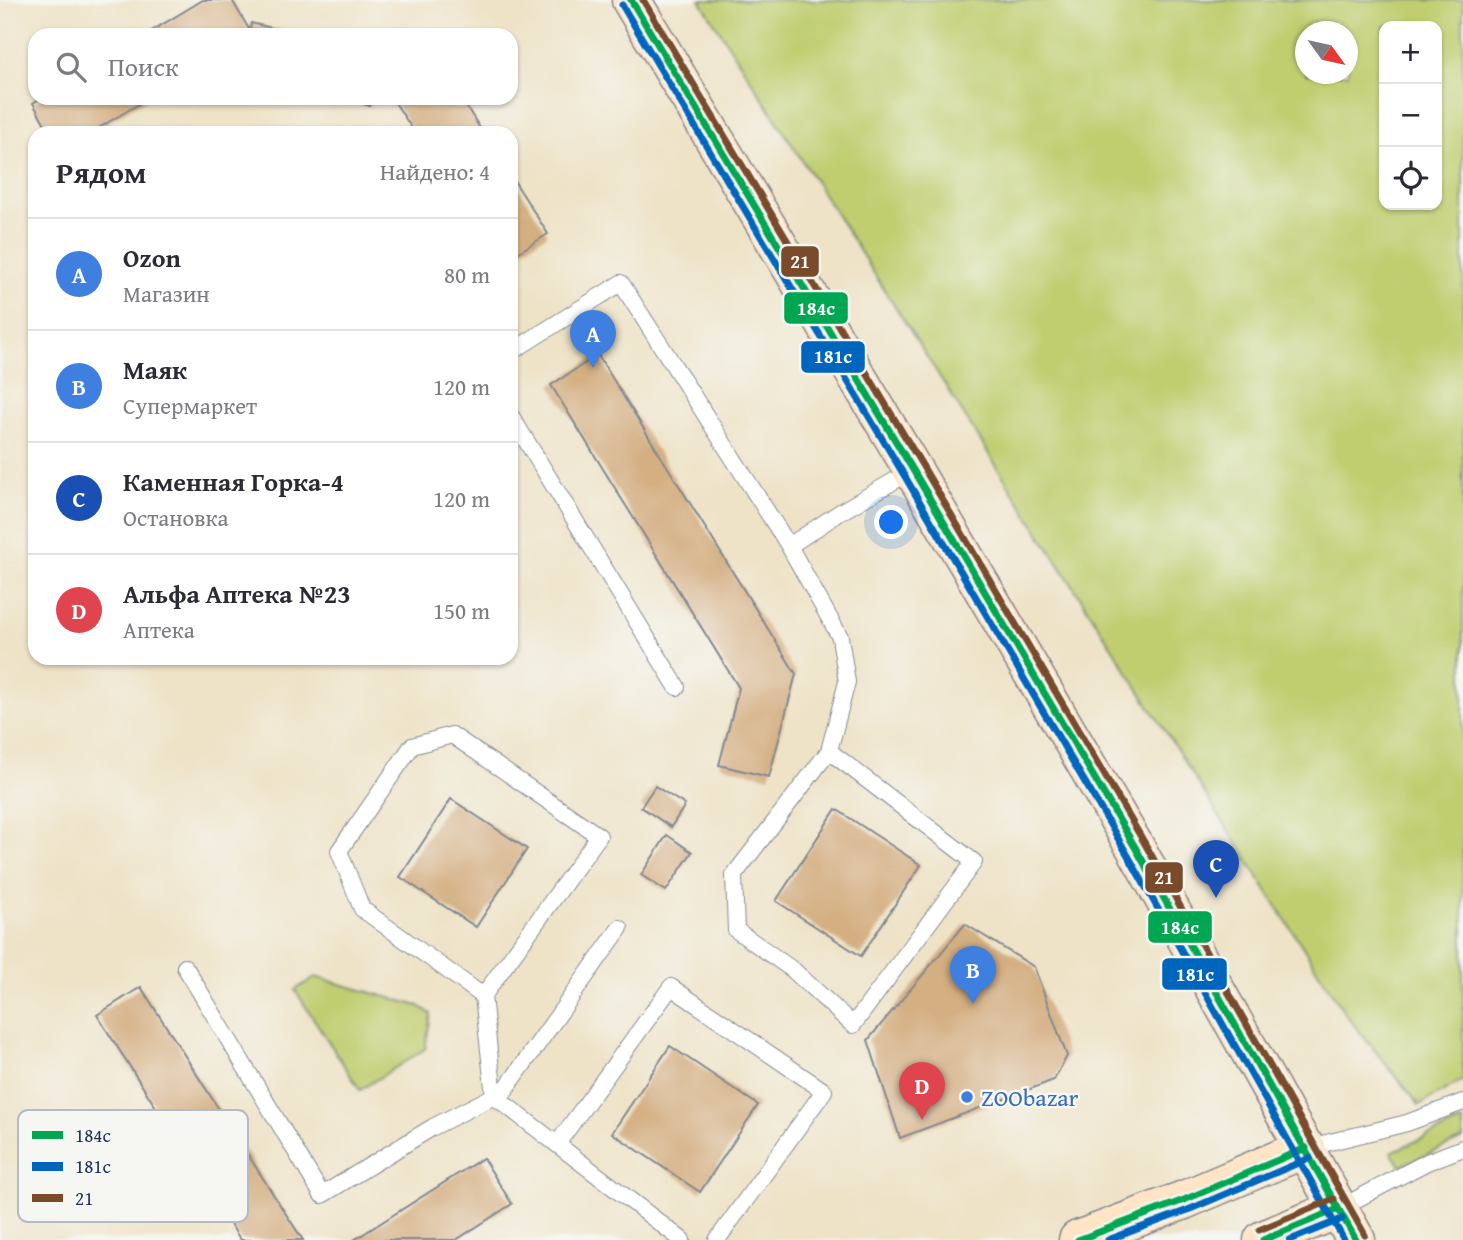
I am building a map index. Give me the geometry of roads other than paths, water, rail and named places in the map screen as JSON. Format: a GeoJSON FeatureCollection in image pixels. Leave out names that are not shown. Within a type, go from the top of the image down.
{"type":"FeatureCollection","features":[{"type":"Feature","properties":{"kind":"main road"},"geometry":{"type":"LineString","coordinates":[[631,0],[1135,847],[1347,1224],[1263,1240]]}},
{"type":"Feature","properties":{"kind":"main road"},"geometry":{"type":"LineString","coordinates":[[1078,1240],[1184,1200],[1306,1148]]}},
{"type":"Feature","properties":{"kind":"lane"},"geometry":{"type":"LineString","coordinates":[[518,348],[621,283],[789,546],[840,637],[847,682],[830,751],[734,875],[736,930],[793,970],[853,1025],[974,862],[830,751]]}},
{"type":"Feature","properties":{"kind":"lane"},"geometry":{"type":"LineString","coordinates":[[518,427],[677,687]]}},
{"type":"Feature","properties":{"kind":"lane"},"geometry":{"type":"LineString","coordinates":[[789,546],[842,511],[913,470]]}},
{"type":"Feature","properties":{"kind":"lane"},"geometry":{"type":"LineString","coordinates":[[483,996],[362,909],[339,851],[412,746],[452,734],[599,836],[483,996],[496,1098],[681,1240]]}},
{"type":"Feature","properties":{"kind":"lane"},"geometry":{"type":"LineString","coordinates":[[185,967],[322,1195],[433,1127],[496,1098],[620,928]]}},
{"type":"Feature","properties":{"kind":"lane"},"geometry":{"type":"LineString","coordinates":[[557,1144],[671,987],[824,1091],[717,1240]]}},
{"type":"Feature","properties":{"kind":"lane"},"geometry":{"type":"LineString","coordinates":[[1306,1148],[1407,1123],[1463,1102]]}},
{"type":"Feature","properties":{"kind":"lane"},"geometry":{"type":"LineString","coordinates":[[1347,1224],[1427,1162],[1463,1148]]}},
{"type":"Feature","properties":{"kind":"place","name":"Ozon"},"geometry":{"type":"Point","coordinates":[593,368]}},
{"type":"Feature","properties":{"kind":"place","name":"Каменная Горка-4"},"geometry":{"type":"Point","coordinates":[1216,898]}},
{"type":"Feature","properties":{"kind":"place","name":"Маяк"},"geometry":{"type":"Point","coordinates":[973,1004]}},
{"type":"Feature","properties":{"kind":"place","name":"ZOObazar"},"geometry":{"type":"Point","coordinates":[967,1097]}},
{"type":"Feature","properties":{"kind":"place","name":"Альфа Аптека №23"},"geometry":{"type":"Point","coordinates":[922,1120]}}]}
